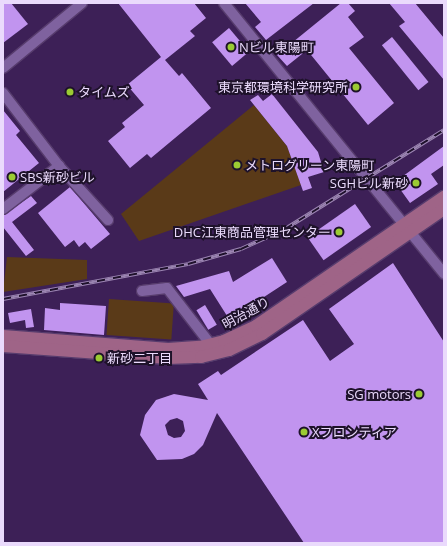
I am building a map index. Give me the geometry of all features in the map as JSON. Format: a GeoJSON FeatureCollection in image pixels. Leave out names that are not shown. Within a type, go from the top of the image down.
{"type":"FeatureCollection","features":[{"type":"Feature","properties":{"kind":"main road","name":"明治通り"},"geometry":{"type":"LineString","coordinates":[[3,346],[168,358],[215,354],[262,334],[407,227],[444,197]]}},
{"type":"Feature","properties":{"kind":"main road","name":"明治通り"},"geometry":{"type":"LineString","coordinates":[[3,336],[168,349],[211,345],[256,326],[407,227],[444,209]]}},
{"type":"Feature","properties":{"kind":"street"},"geometry":{"type":"LineString","coordinates":[[3,68],[82,3]]}},
{"type":"Feature","properties":{"kind":"street"},"geometry":{"type":"LineString","coordinates":[[224,3],[444,274]]}},
{"type":"Feature","properties":{"kind":"street"},"geometry":{"type":"LineString","coordinates":[[3,94],[59,166],[108,220]]}},
{"type":"Feature","properties":{"kind":"street"},"geometry":{"type":"LineString","coordinates":[[3,209],[59,166]]}},
{"type":"Feature","properties":{"kind":"street"},"geometry":{"type":"LineString","coordinates":[[142,291],[166,288],[211,345]]}},
{"type":"Feature","properties":{"kind":"shaded area","name":"メトログリーン東陽町"},"geometry":{"type":"Polygon","coordinates":[[[254,105],[287,146],[301,185],[139,241],[121,214],[254,105]]]}},
{"type":"Feature","properties":{"kind":"shaded area"},"geometry":{"type":"Polygon","coordinates":[[[7,257],[87,260],[87,279],[3,292],[7,257]]]}},
{"type":"Feature","properties":{"kind":"shaded area"},"geometry":{"type":"Polygon","coordinates":[[[109,299],[174,304],[171,339],[106,335],[109,299]]]}},
{"type":"Feature","properties":{"kind":"building"},"geometry":{"type":"Polygon","coordinates":[[[3,3],[11,3],[28,24],[3,43],[3,3]]]}},
{"type":"Feature","properties":{"kind":"building"},"geometry":{"type":"Polygon","coordinates":[[[118,3],[194,3],[206,18],[190,31],[195,36],[165,60],[179,76],[182,73],[211,108],[151,158],[147,154],[130,168],[108,141],[125,127],[122,123],[144,105],[127,85],[161,57],[118,3]]]}},
{"type":"Feature","properties":{"kind":"building"},"geometry":{"type":"Polygon","coordinates":[[[245,3],[314,3],[266,40],[255,27],[261,22],[245,3]]]}},
{"type":"Feature","properties":{"kind":"building"},"geometry":{"type":"Polygon","coordinates":[[[341,3],[348,3],[355,11],[348,17],[364,37],[349,48],[394,103],[368,125],[307,50],[287,66],[277,55],[341,3]]]}},
{"type":"Feature","properties":{"kind":"building"},"geometry":{"type":"Polygon","coordinates":[[[389,3],[415,3],[444,38],[444,80],[399,26],[405,22],[389,3]]]}},
{"type":"Feature","properties":{"kind":"building","name":"Nビル東陽町"},"geometry":{"type":"Polygon","coordinates":[[[229,28],[249,52],[232,66],[212,42],[229,28]]]}},
{"type":"Feature","properties":{"kind":"building"},"geometry":{"type":"Polygon","coordinates":[[[392,37],[429,82],[418,90],[382,45],[392,37]]]}},
{"type":"Feature","properties":{"kind":"building"},"geometry":{"type":"Polygon","coordinates":[[[272,94],[318,152],[324,172],[308,177],[312,188],[303,191],[287,146],[250,100],[258,95],[263,101],[272,94]]]}},
{"type":"Feature","properties":{"kind":"building","name":"SBS新砂ビル"},"geometry":{"type":"Polygon","coordinates":[[[3,110],[20,131],[16,135],[39,163],[3,192],[3,110]]]}},
{"type":"Feature","properties":{"kind":"building","name":"SGHビル新砂"},"geometry":{"type":"Polygon","coordinates":[[[444,146],[444,165],[431,174],[438,184],[410,203],[395,182],[444,146]]]}},
{"type":"Feature","properties":{"kind":"building"},"geometry":{"type":"Polygon","coordinates":[[[70,187],[110,234],[91,249],[85,242],[79,247],[74,240],[65,247],[38,213],[70,187]]]}},
{"type":"Feature","properties":{"kind":"building"},"geometry":{"type":"Polygon","coordinates":[[[31,196],[37,203],[12,222],[34,250],[26,256],[3,227],[3,215],[31,196]]]}},
{"type":"Feature","properties":{"kind":"building","name":"DHC江東商品管理センター"},"geometry":{"type":"Polygon","coordinates":[[[355,204],[371,227],[324,260],[307,237],[355,204]]]}},
{"type":"Feature","properties":{"kind":"building"},"geometry":{"type":"Polygon","coordinates":[[[272,258],[287,282],[247,308],[250,312],[243,316],[240,311],[229,319],[210,289],[184,297],[176,286],[229,271],[233,282],[272,258]]]}},
{"type":"Feature","properties":{"kind":"building","name":"Xフロンティア"},"geometry":{"type":"Polygon","coordinates":[[[393,263],[444,342],[444,543],[304,543],[217,413],[203,445],[194,454],[182,459],[157,460],[140,435],[145,415],[156,400],[174,394],[208,400],[198,384],[218,371],[221,375],[303,320],[330,361],[354,344],[329,309],[393,263]],[[177,418],[170,420],[165,425],[168,435],[174,438],[181,437],[185,431],[183,421],[177,418]]]}},
{"type":"Feature","properties":{"kind":"building"},"geometry":{"type":"Polygon","coordinates":[[[60,303],[106,306],[104,335],[44,330],[45,308],[60,310],[60,303]]]}},
{"type":"Feature","properties":{"kind":"building"},"geometry":{"type":"Polygon","coordinates":[[[205,305],[217,325],[208,330],[196,310],[205,305]]]}},
{"type":"Feature","properties":{"kind":"building"},"geometry":{"type":"Polygon","coordinates":[[[31,309],[34,327],[26,328],[25,320],[10,323],[8,313],[31,309]]]}},
{"type":"Feature","properties":{"kind":"railway"},"geometry":{"type":"LineString","coordinates":[[3,299],[188,264],[241,249],[285,229],[444,130]]}},
{"type":"Feature","properties":{"kind":"place","name":"Nビル東陽町"},"geometry":{"type":"Point","coordinates":[231,47]}},
{"type":"Feature","properties":{"kind":"place","name":"東京都環境科学研究所"},"geometry":{"type":"Point","coordinates":[356,87]}},
{"type":"Feature","properties":{"kind":"place","name":"タイムズ"},"geometry":{"type":"Point","coordinates":[70,92]}},
{"type":"Feature","properties":{"kind":"place","name":"メトログリーン東陽町"},"geometry":{"type":"Point","coordinates":[237,165]}},
{"type":"Feature","properties":{"kind":"place","name":"SBS新砂ビル"},"geometry":{"type":"Point","coordinates":[12,177]}},
{"type":"Feature","properties":{"kind":"place","name":"SGHビル新砂"},"geometry":{"type":"Point","coordinates":[416,183]}},
{"type":"Feature","properties":{"kind":"place","name":"DHC江東商品管理センター"},"geometry":{"type":"Point","coordinates":[339,232]}},
{"type":"Feature","properties":{"kind":"place","name":"新砂二丁目"},"geometry":{"type":"Point","coordinates":[99,358]}},
{"type":"Feature","properties":{"kind":"place","name":"SG motors"},"geometry":{"type":"Point","coordinates":[419,394]}},
{"type":"Feature","properties":{"kind":"place","name":"Xフロンティア"},"geometry":{"type":"Point","coordinates":[304,432]}}]}
